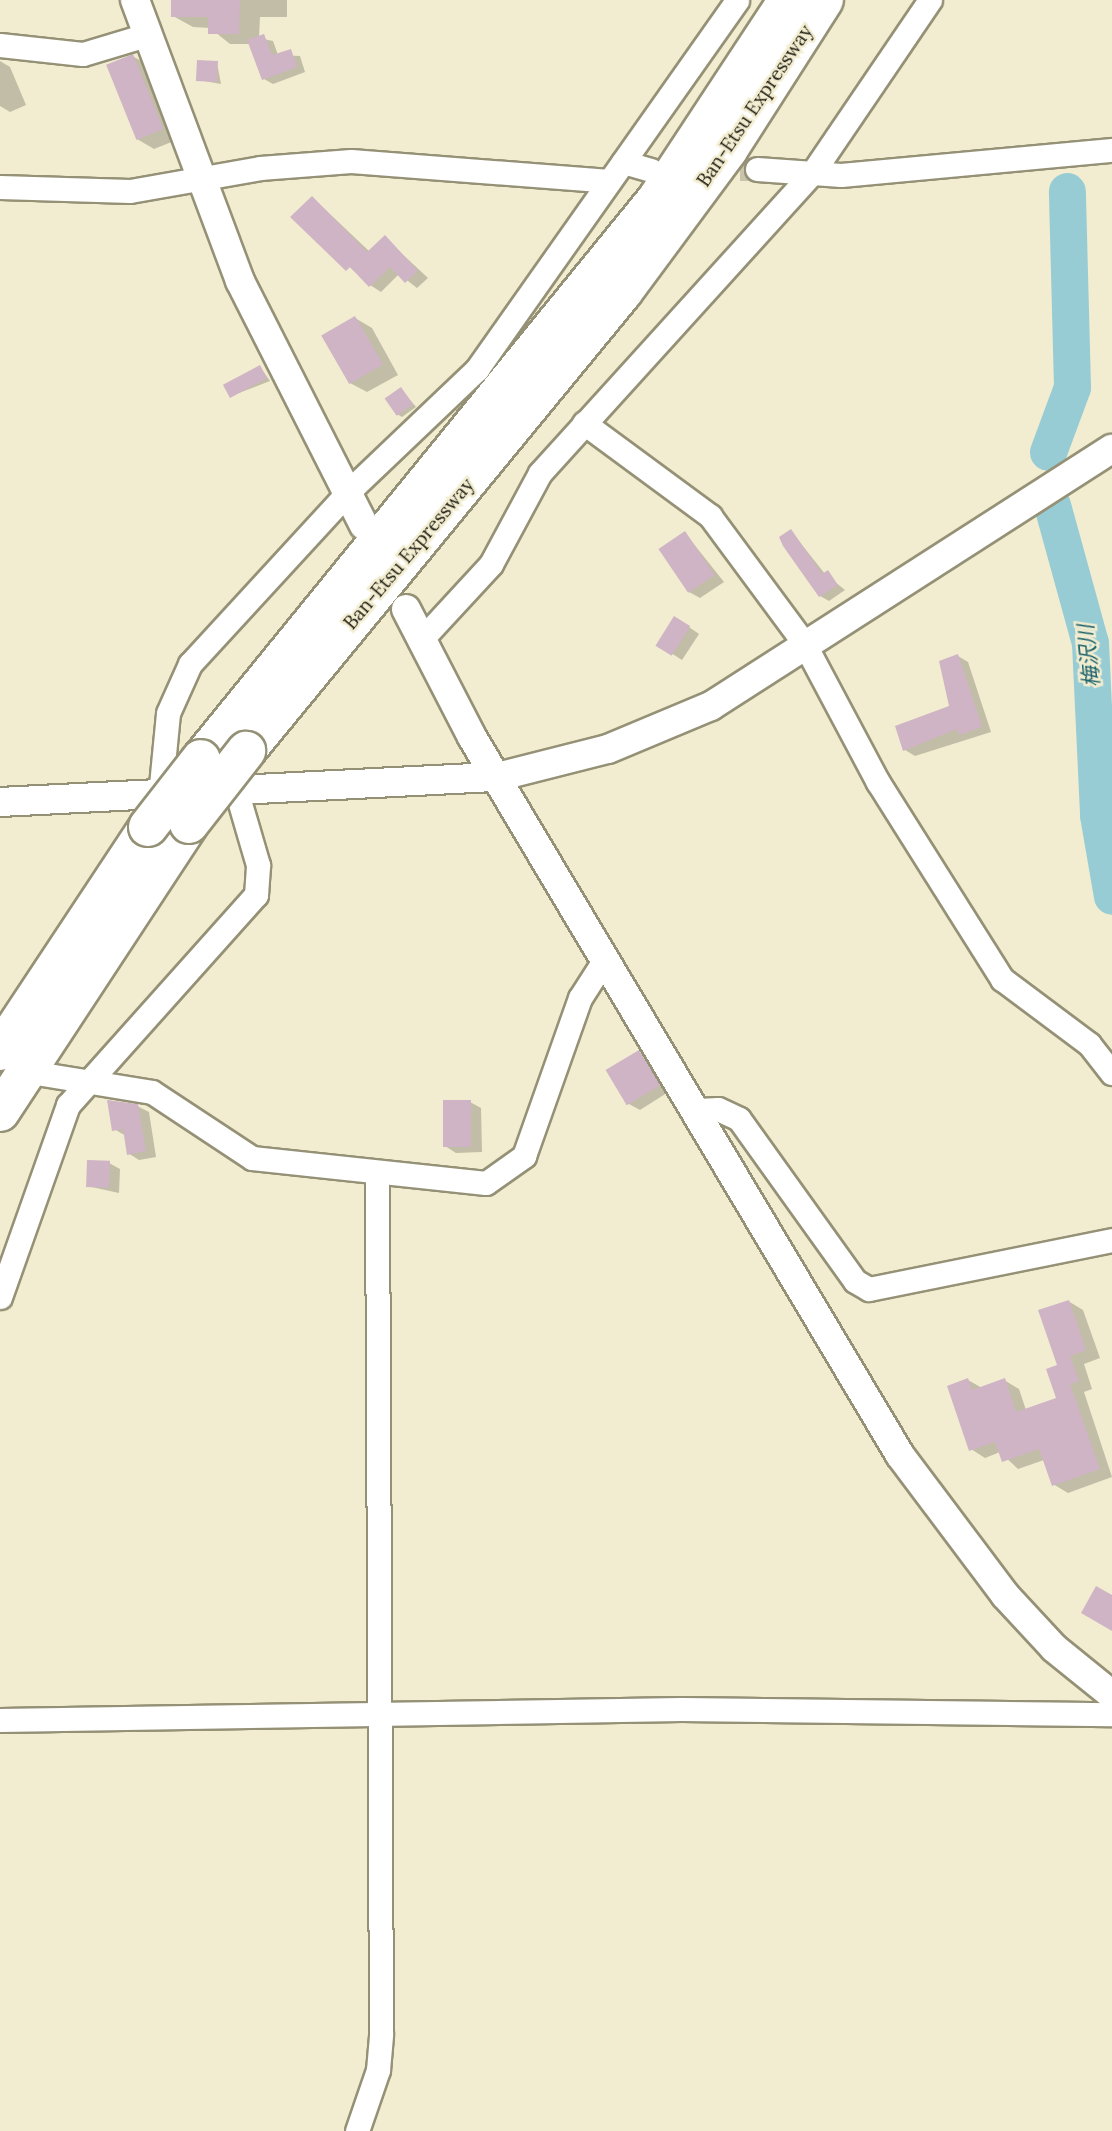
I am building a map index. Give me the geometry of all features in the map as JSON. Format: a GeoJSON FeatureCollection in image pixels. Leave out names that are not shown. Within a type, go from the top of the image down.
{"type":"FeatureCollection","features":[{"type":"Feature","properties":{"kind":"highway","name":"Ban-Etsu Expressway"},"geometry":{"type":"LineString","coordinates":[[0,1051],[154,811],[201,759],[656,200],[788,0]]}},
{"type":"Feature","properties":{"kind":"highway","name":"Ban-Etsu Expressway"},"geometry":{"type":"LineString","coordinates":[[0,1112],[189,824],[623,292],[728,150],[824,0]]}},
{"type":"Feature","properties":{"kind":"street"},"geometry":{"type":"LineString","coordinates":[[135,0],[198,180],[240,281],[364,525]]}},
{"type":"Feature","properties":{"kind":"street"},"geometry":{"type":"LineString","coordinates":[[154,811],[175,689],[228,621],[347,493],[477,369],[737,0]]}},
{"type":"Feature","properties":{"kind":"street"},"geometry":{"type":"LineString","coordinates":[[420,641],[467,597],[540,473],[813,172],[930,0]]}},
{"type":"Feature","properties":{"kind":"street"},"geometry":{"type":"LineString","coordinates":[[0,45],[83,54],[146,35]]}},
{"type":"Feature","properties":{"kind":"street"},"geometry":{"type":"LineString","coordinates":[[757,169],[813,172],[1112,150]]}},
{"type":"Feature","properties":{"kind":"street"},"geometry":{"type":"LineString","coordinates":[[0,187],[130,191],[351,161],[609,181]]}},
{"type":"Feature","properties":{"kind":"street"},"geometry":{"type":"LineString","coordinates":[[623,162],[651,170]]}},
{"type":"Feature","properties":{"kind":"street"},"geometry":{"type":"LineString","coordinates":[[584,423],[710,516],[804,643],[878,782],[1002,979],[1089,1044],[1112,1073]]}},
{"type":"Feature","properties":{"kind":"street"},"geometry":{"type":"LineString","coordinates":[[0,802],[154,811],[236,790],[497,777],[679,723],[1112,449]]}},
{"type":"Feature","properties":{"kind":"street"},"geometry":{"type":"LineString","coordinates":[[406,608],[420,641],[497,777],[698,1110],[900,1455],[1005,1595],[1054,1648],[1112,1695]]}},
{"type":"Feature","properties":{"kind":"street"},"geometry":{"type":"LineString","coordinates":[[0,1297],[59,1124],[88,1082],[256,895],[258,865],[236,790]]}},
{"type":"Feature","properties":{"kind":"street"},"geometry":{"type":"LineString","coordinates":[[42,1074],[152,1092],[251,1158],[469,1185],[495,1181],[524,1156],[583,990],[605,959]]}},
{"type":"Feature","properties":{"kind":"street"},"geometry":{"type":"LineString","coordinates":[[698,1110],[718,1109],[739,1119],[855,1281],[869,1289],[1112,1240]]}},
{"type":"Feature","properties":{"kind":"street"},"geometry":{"type":"LineString","coordinates":[[358,2131],[378,2070],[381,2033],[377,1175]]}},
{"type":"Feature","properties":{"kind":"street"},"geometry":{"type":"LineString","coordinates":[[0,1720],[381,1712],[1112,1714]]}},
{"type":"Feature","properties":{"kind":"building"},"geometry":{"type":"Polygon","coordinates":[[[171,0],[240,0],[239,34],[208,34],[208,17],[171,17],[171,0]]]}},
{"type":"Feature","properties":{"kind":"building"},"geometry":{"type":"Polygon","coordinates":[[[264,34],[272,55],[291,49],[297,67],[262,80],[247,40],[264,34]]]}},
{"type":"Feature","properties":{"kind":"building"},"geometry":{"type":"Polygon","coordinates":[[[133,54],[163,129],[136,140],[106,65],[133,54]]]}},
{"type":"Feature","properties":{"kind":"building"},"geometry":{"type":"Polygon","coordinates":[[[197,60],[218,61],[217,82],[196,81],[197,60]]]}},
{"type":"Feature","properties":{"kind":"building"},"geometry":{"type":"Polygon","coordinates":[[[312,196],[367,252],[385,235],[418,271],[405,283],[390,267],[369,287],[350,267],[346,271],[290,217],[312,196]]]}},
{"type":"Feature","properties":{"kind":"building"},"geometry":{"type":"Polygon","coordinates":[[[355,316],[383,364],[349,384],[321,336],[355,316]]]}},
{"type":"Feature","properties":{"kind":"building"},"geometry":{"type":"Polygon","coordinates":[[[260,365],[267,378],[230,398],[223,385],[260,365]]]}},
{"type":"Feature","properties":{"kind":"building"},"geometry":{"type":"Polygon","coordinates":[[[401,387],[413,404],[397,416],[385,398],[401,387]]]}},
{"type":"Feature","properties":{"kind":"building"},"geometry":{"type":"Polygon","coordinates":[[[791,529],[822,574],[828,570],[838,585],[819,597],[779,537],[791,529]]]}},
{"type":"Feature","properties":{"kind":"building"},"geometry":{"type":"Polygon","coordinates":[[[685,531],[715,575],[688,593],[658,549],[685,531]]]}},
{"type":"Feature","properties":{"kind":"building"},"geometry":{"type":"Polygon","coordinates":[[[674,616],[690,626],[672,656],[655,646],[674,616]]]}},
{"type":"Feature","properties":{"kind":"building"},"geometry":{"type":"Polygon","coordinates":[[[958,654],[982,727],[959,735],[957,729],[903,751],[895,726],[949,706],[939,661],[958,654]]]}},
{"type":"Feature","properties":{"kind":"building"},"geometry":{"type":"Polygon","coordinates":[[[639,1050],[660,1085],[627,1105],[606,1070],[639,1050]]]}},
{"type":"Feature","properties":{"kind":"building"},"geometry":{"type":"Polygon","coordinates":[[[107,1100],[138,1104],[146,1151],[127,1155],[123,1129],[112,1131],[107,1100]]]}},
{"type":"Feature","properties":{"kind":"building"},"geometry":{"type":"Polygon","coordinates":[[[443,1100],[471,1100],[471,1147],[443,1147],[443,1100]]]}},
{"type":"Feature","properties":{"kind":"building"},"geometry":{"type":"Polygon","coordinates":[[[87,1160],[110,1161],[109,1188],[86,1187],[87,1160]]]}},
{"type":"Feature","properties":{"kind":"building"},"geometry":{"type":"Polygon","coordinates":[[[1069,1300],[1086,1350],[1070,1356],[1079,1381],[1070,1384],[1100,1469],[1052,1486],[1039,1449],[1002,1462],[995,1442],[969,1451],[947,1386],[968,1378],[972,1390],[1005,1378],[1016,1412],[1056,1398],[1046,1369],[1057,1365],[1038,1310],[1069,1300]]]}},
{"type":"Feature","properties":{"kind":"building"},"geometry":{"type":"Polygon","coordinates":[[[1096,1586],[1112,1595],[1112,1631],[1081,1613],[1096,1586]]]}},
{"type":"Feature","properties":{"kind":"waterway","name":"梅沢川"},"geometry":{"type":"LineString","coordinates":[[1048,452],[1072,387],[1067,191]]}},
{"type":"Feature","properties":{"kind":"waterway","name":"梅沢川"},"geometry":{"type":"LineString","coordinates":[[1052,505],[1090,643],[1098,815],[1112,896]]}},
{"type":"Feature","properties":{"kind":"tunnel"},"geometry":{"type":"LineString","coordinates":[[706,169],[757,169]]}}]}
